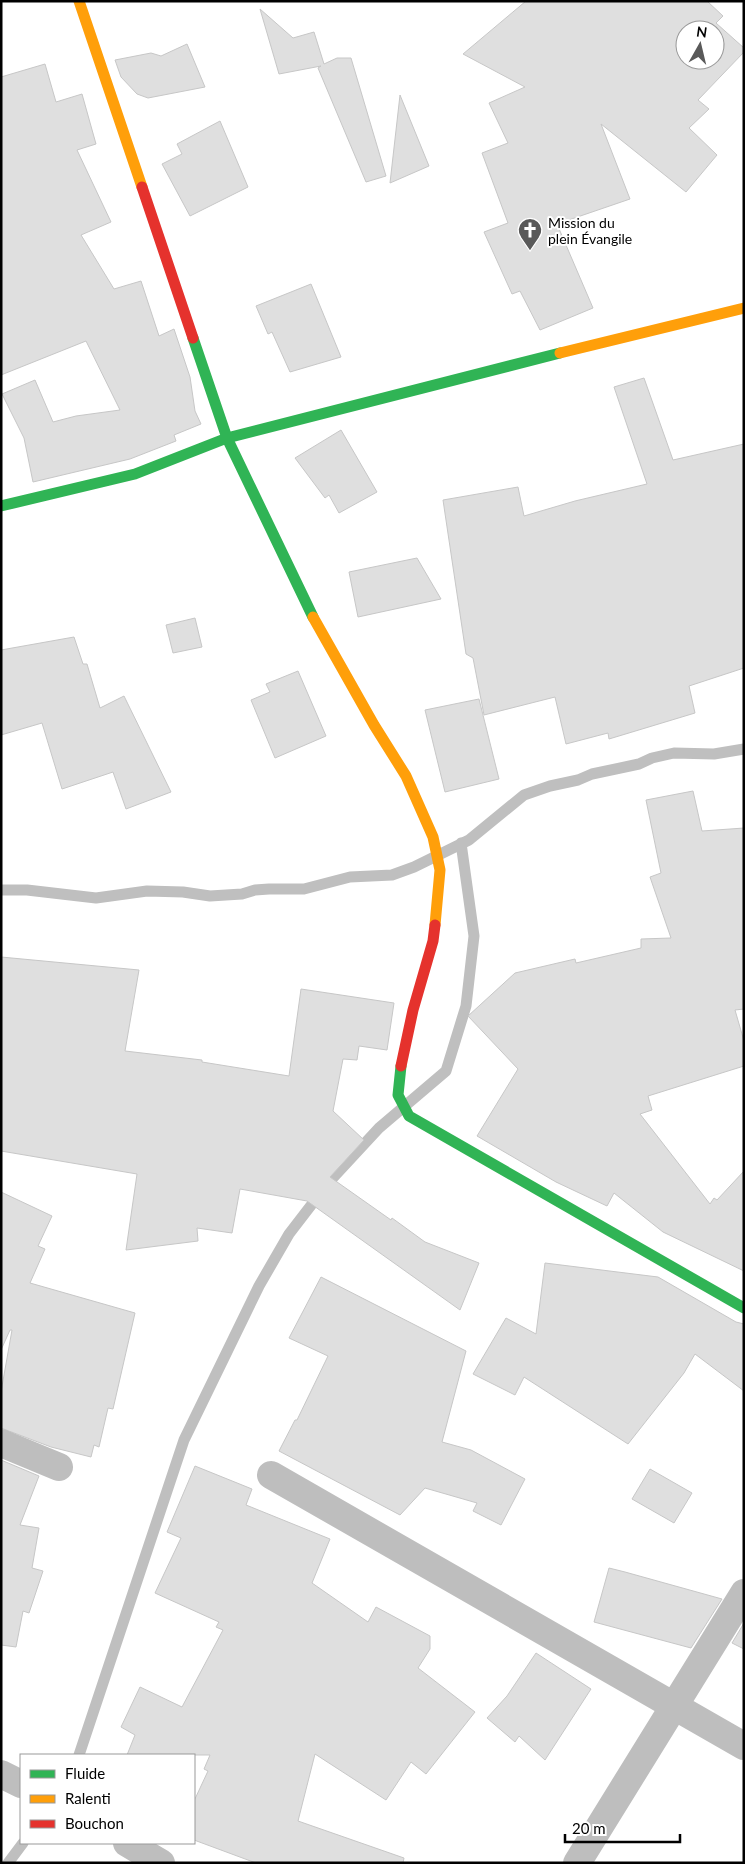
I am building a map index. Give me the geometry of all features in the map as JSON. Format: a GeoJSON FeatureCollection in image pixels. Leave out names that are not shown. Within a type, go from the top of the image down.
{"type":"FeatureCollection","features":[{"type":"Feature","properties":{"kind":"street"},"geometry":{"type":"LineString","coordinates":[[80,1],[227,438],[309,609],[374,724],[406,776],[433,837],[440,870],[433,941],[413,1010],[399,1073],[398,1095],[409,1116],[744,1308]]}},
{"type":"Feature","properties":{"kind":"street"},"geometry":{"type":"LineString","coordinates":[[1,506],[135,474],[227,438],[744,308]]}},
{"type":"Feature","properties":{"kind":"street"},"geometry":{"type":"LineString","coordinates":[[1,1443],[59,1467]]}},
{"type":"Feature","properties":{"kind":"street"},"geometry":{"type":"LineString","coordinates":[[271,1475],[744,1746]]}},
{"type":"Feature","properties":{"kind":"street"},"geometry":{"type":"LineString","coordinates":[[577,1863],[744,1592]]}},
{"type":"Feature","properties":{"kind":"street"},"geometry":{"type":"LineString","coordinates":[[129,1844],[161,1863]]}},
{"type":"Feature","properties":{"kind":"building"},"geometry":{"type":"Polygon","coordinates":[[[526,1],[707,1],[723,16],[719,20],[675,20],[675,70],[725,70],[725,31],[744,48],[744,52],[698,100],[709,109],[689,128],[717,155],[686,192],[601,124],[630,199],[557,224],[593,308],[540,330],[520,291],[512,294],[484,232],[508,223],[482,153],[508,143],[489,103],[525,87],[463,54],[526,1]]]}},
{"type":"Feature","properties":{"kind":"building"},"geometry":{"type":"Polygon","coordinates":[[[260,9],[293,38],[314,32],[324,64],[337,58],[351,58],[386,176],[366,182],[318,68],[321,66],[279,74],[260,9]]]}},
{"type":"Feature","properties":{"kind":"building"},"geometry":{"type":"Polygon","coordinates":[[[187,44],[205,87],[148,98],[137,94],[121,77],[115,60],[151,53],[161,56],[187,44]]]}},
{"type":"Feature","properties":{"kind":"building"},"geometry":{"type":"Polygon","coordinates":[[[45,64],[56,102],[82,94],[96,144],[77,150],[111,222],[81,235],[114,289],[141,281],[159,336],[174,329],[190,377],[195,411],[201,424],[174,435],[176,441],[130,459],[33,482],[24,438],[2,394],[35,380],[53,422],[76,416],[120,410],[86,341],[1,375],[1,77],[45,64]]]}},
{"type":"Feature","properties":{"kind":"building"},"geometry":{"type":"Polygon","coordinates":[[[400,95],[429,166],[390,183],[400,95]]]}},
{"type":"Feature","properties":{"kind":"building"},"geometry":{"type":"Polygon","coordinates":[[[220,121],[248,187],[190,216],[162,164],[182,154],[177,144],[220,121]]]}},
{"type":"Feature","properties":{"kind":"building"},"geometry":{"type":"Polygon","coordinates":[[[311,284],[341,357],[290,372],[272,332],[268,334],[256,306],[311,284]]]}},
{"type":"Feature","properties":{"kind":"building"},"geometry":{"type":"Polygon","coordinates":[[[644,378],[673,460],[744,444],[744,668],[689,686],[695,713],[609,739],[608,733],[566,744],[555,697],[484,715],[473,658],[466,654],[443,500],[518,487],[524,516],[575,501],[647,484],[614,387],[644,378]]]}},
{"type":"Feature","properties":{"kind":"building"},"geometry":{"type":"Polygon","coordinates":[[[341,430],[377,492],[339,513],[329,495],[325,498],[295,458],[341,430]]]}},
{"type":"Feature","properties":{"kind":"building"},"geometry":{"type":"Polygon","coordinates":[[[417,558],[441,599],[358,617],[349,572],[417,558]]]}},
{"type":"Feature","properties":{"kind":"building"},"geometry":{"type":"Polygon","coordinates":[[[195,618],[202,647],[173,653],[166,625],[195,618]]]}},
{"type":"Feature","properties":{"kind":"building"},"geometry":{"type":"Polygon","coordinates":[[[74,637],[83,664],[87,664],[100,708],[124,696],[171,792],[126,809],[113,772],[62,789],[42,723],[1,735],[1,650],[74,637]]]}},
{"type":"Feature","properties":{"kind":"building"},"geometry":{"type":"Polygon","coordinates":[[[298,671],[326,736],[275,758],[251,700],[270,692],[266,684],[298,671]]]}},
{"type":"Feature","properties":{"kind":"building"},"geometry":{"type":"Polygon","coordinates":[[[479,699],[499,779],[445,792],[425,710],[479,699]]]}},
{"type":"Feature","properties":{"kind":"building"},"geometry":{"type":"Polygon","coordinates":[[[693,791],[702,831],[744,828],[744,1009],[735,1010],[744,1041],[744,1066],[648,1096],[652,1110],[640,1114],[710,1204],[714,1198],[717,1200],[744,1171],[744,1271],[663,1232],[614,1193],[607,1206],[556,1182],[477,1136],[518,1069],[468,1016],[515,973],[575,959],[576,963],[641,948],[641,939],[671,938],[650,877],[661,873],[646,800],[693,791]]]}},
{"type":"Feature","properties":{"kind":"building"},"geometry":{"type":"Polygon","coordinates":[[[1,957],[139,970],[125,1051],[202,1060],[202,1062],[289,1076],[301,989],[394,1003],[387,1050],[359,1046],[357,1060],[343,1059],[333,1111],[364,1140],[330,1177],[425,1242],[479,1263],[460,1310],[307,1201],[240,1189],[232,1233],[197,1228],[198,1241],[126,1250],[137,1174],[1,1151],[1,957]]]}},
{"type":"Feature","properties":{"kind":"building"},"geometry":{"type":"Polygon","coordinates":[[[1,1192],[52,1216],[38,1246],[45,1249],[30,1283],[135,1313],[113,1409],[108,1408],[99,1447],[94,1445],[91,1457],[51,1447],[1,1428],[1,1392],[12,1330],[10,1330],[1,1350],[1,1192]]]}},
{"type":"Feature","properties":{"kind":"building"},"geometry":{"type":"Polygon","coordinates":[[[545,1263],[658,1277],[736,1322],[744,1324],[744,1391],[695,1354],[684,1373],[628,1444],[524,1377],[515,1395],[473,1374],[506,1318],[536,1334],[545,1263]]]}},
{"type":"Feature","properties":{"kind":"building"},"geometry":{"type":"Polygon","coordinates":[[[321,1277],[466,1351],[442,1442],[471,1450],[525,1479],[501,1525],[473,1511],[477,1503],[425,1488],[400,1515],[279,1451],[295,1420],[297,1420],[328,1356],[289,1338],[321,1277]]]}},
{"type":"Feature","properties":{"kind":"building"},"geometry":{"type":"Polygon","coordinates":[[[1,1460],[39,1476],[20,1525],[39,1528],[32,1568],[43,1571],[29,1613],[23,1611],[16,1647],[1,1645],[1,1460]]]}},
{"type":"Feature","properties":{"kind":"building"},"geometry":{"type":"Polygon","coordinates":[[[195,1466],[252,1489],[246,1505],[330,1539],[312,1583],[368,1622],[376,1607],[430,1636],[430,1649],[418,1668],[475,1712],[426,1774],[411,1762],[386,1800],[315,1754],[298,1821],[404,1858],[403,1863],[256,1863],[195,1840],[195,1799],[208,1771],[204,1769],[210,1755],[127,1754],[135,1735],[121,1727],[140,1687],[182,1707],[223,1630],[216,1627],[219,1622],[155,1593],[181,1538],[167,1532],[195,1466]]]}},
{"type":"Feature","properties":{"kind":"building"},"geometry":{"type":"Polygon","coordinates":[[[650,1469],[692,1493],[674,1523],[632,1499],[650,1469]]]}},
{"type":"Feature","properties":{"kind":"building"},"geometry":{"type":"Polygon","coordinates":[[[609,1568],[722,1599],[691,1648],[594,1622],[609,1568]]]}},
{"type":"Feature","properties":{"kind":"building"},"geometry":{"type":"Polygon","coordinates":[[[744,1623],[744,1649],[732,1643],[744,1623]]]}},
{"type":"Feature","properties":{"kind":"building"},"geometry":{"type":"Polygon","coordinates":[[[536,1653],[591,1689],[545,1760],[519,1736],[515,1742],[487,1718],[507,1696],[536,1653]]]}},
{"type":"Feature","properties":{"kind":"waterway"},"geometry":{"type":"LineString","coordinates":[[1,890],[27,890],[96,898],[147,891],[183,892],[210,896],[242,894],[255,890],[304,889],[350,877],[392,875],[414,867],[469,840],[524,795],[550,786],[578,780],[592,774],[639,764],[652,758],[674,753],[714,754],[744,749]]}},
{"type":"Feature","properties":{"kind":"waterway"},"geometry":{"type":"LineString","coordinates":[[79,1754],[184,1440],[259,1286],[289,1234],[329,1182],[379,1128],[446,1071],[466,1006],[474,936],[461,843]]}},
{"type":"Feature","properties":{"kind":"waterway"},"geometry":{"type":"LineString","coordinates":[[8,1863],[22,1844]]}},
{"type":"Feature","properties":{"kind":"traffic: fast"},"geometry":{"type":"LineString","coordinates":[[193,338],[227,438],[313,617]]}},
{"type":"Feature","properties":{"kind":"traffic: fast"},"geometry":{"type":"LineString","coordinates":[[1,506],[135,474],[227,438],[560,353]]}},
{"type":"Feature","properties":{"kind":"traffic: fast"},"geometry":{"type":"LineString","coordinates":[[401,1066],[398,1095],[409,1116],[744,1308]]}},
{"type":"Feature","properties":{"kind":"traffic: slow"},"geometry":{"type":"LineString","coordinates":[[79,1],[142,187]]}},
{"type":"Feature","properties":{"kind":"traffic: slow"},"geometry":{"type":"LineString","coordinates":[[560,353],[744,308]]}},
{"type":"Feature","properties":{"kind":"traffic: slow"},"geometry":{"type":"LineString","coordinates":[[313,617],[374,725],[406,776],[433,837],[440,870],[435,925]]}},
{"type":"Feature","properties":{"kind":"traffic: jam"},"geometry":{"type":"LineString","coordinates":[[142,187],[193,338]]}},
{"type":"Feature","properties":{"kind":"traffic: jam"},"geometry":{"type":"LineString","coordinates":[[401,1066],[413,1010],[433,941],[435,925]]}},
{"type":"Feature","properties":{"kind":"place","name":"Mission du plein Évangile"},"geometry":{"type":"Point","coordinates":[530,251]}}]}
